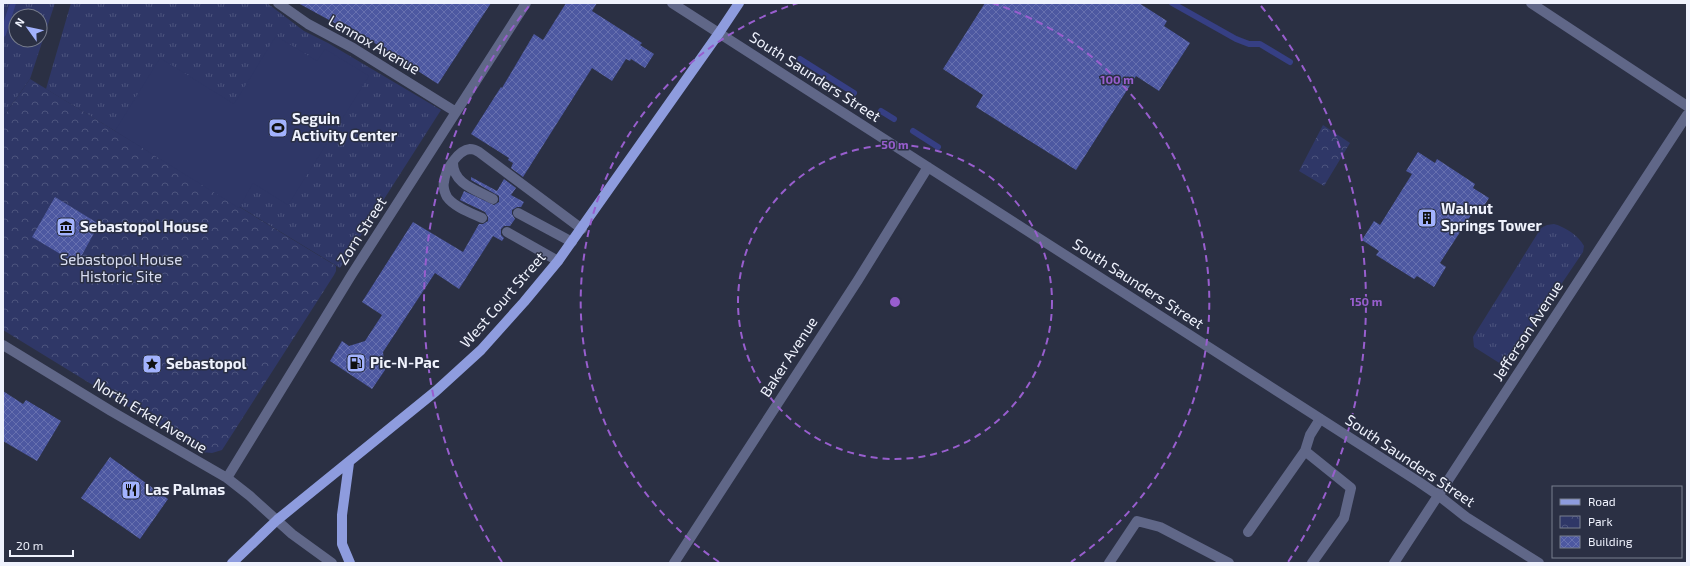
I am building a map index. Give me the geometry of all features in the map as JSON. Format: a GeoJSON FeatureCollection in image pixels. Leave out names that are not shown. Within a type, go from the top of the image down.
{"type":"FeatureCollection","features":[{"type":"Feature","properties":{"kind":"main road","name":"West Court Street"},"geometry":{"type":"LineString","coordinates":[[232,563],[277,520],[436,391],[481,350],[524,302],[582,229],[739,3]]}},
{"type":"Feature","properties":{"kind":"main road"},"geometry":{"type":"LineString","coordinates":[[349,463],[342,515],[342,544],[350,563]]}},
{"type":"Feature","properties":{"kind":"street","name":"Lennox Avenue"},"geometry":{"type":"LineString","coordinates":[[278,3],[308,24],[353,48],[456,112]]}},
{"type":"Feature","properties":{"kind":"street","name":"Zorn Street"},"geometry":{"type":"LineString","coordinates":[[226,478],[352,274],[526,3]]}},
{"type":"Feature","properties":{"kind":"street","name":"South Saunders Street"},"geometry":{"type":"LineString","coordinates":[[672,3],[1438,495],[1466,517],[1539,563]]}},
{"type":"Feature","properties":{"kind":"street"},"geometry":{"type":"LineString","coordinates":[[1530,3],[1687,106]]}},
{"type":"Feature","properties":{"kind":"street","name":"Jefferson Avenue"},"geometry":{"type":"LineString","coordinates":[[1394,563],[1687,115]]}},
{"type":"Feature","properties":{"kind":"street"},"geometry":{"type":"LineString","coordinates":[[482,218],[452,202],[447,197],[443,183],[445,176],[458,155],[465,150],[471,149],[479,152],[582,229]]}},
{"type":"Feature","properties":{"kind":"street"},"geometry":{"type":"LineString","coordinates":[[453,163],[453,170],[456,177],[462,182],[493,199]]}},
{"type":"Feature","properties":{"kind":"street","name":"Baker Avenue"},"geometry":{"type":"LineString","coordinates":[[674,563],[858,280],[928,167]]}},
{"type":"Feature","properties":{"kind":"street"},"geometry":{"type":"LineString","coordinates":[[518,213],[572,242]]}},
{"type":"Feature","properties":{"kind":"street"},"geometry":{"type":"LineString","coordinates":[[507,232],[558,261]]}},
{"type":"Feature","properties":{"kind":"street","name":"North Erkel Avenue"},"geometry":{"type":"LineString","coordinates":[[3,345],[226,478],[250,496],[306,546],[332,563]]}},
{"type":"Feature","properties":{"kind":"street"},"geometry":{"type":"LineString","coordinates":[[1248,532],[1305,451],[1310,435],[1320,419]]}},
{"type":"Feature","properties":{"kind":"street"},"geometry":{"type":"LineString","coordinates":[[1305,451],[1351,488],[1344,518],[1312,563]]}},
{"type":"Feature","properties":{"kind":"street"},"geometry":{"type":"LineString","coordinates":[[1109,563],[1137,521],[1160,527],[1229,563]]}},
{"type":"Feature","properties":{"kind":"green space"},"geometry":{"type":"Polygon","coordinates":[[[3,3],[55,3],[48,24],[48,8],[8,8],[8,48],[40,48],[30,79],[3,117],[3,3]]]}},
{"type":"Feature","properties":{"kind":"green space"},"geometry":{"type":"Polygon","coordinates":[[[71,3],[267,3],[304,31],[328,43],[441,110],[340,268],[46,89],[71,3]]]}},
{"type":"Feature","properties":{"kind":"green space","name":"Seguin Activity Center"},"geometry":{"type":"Polygon","coordinates":[[[276,36],[317,61],[325,49],[369,76],[288,205],[253,183],[239,208],[115,131],[160,58],[234,104],[276,36]]]}},
{"type":"Feature","properties":{"kind":"green space","name":"Sebastopol House Historic Site"},"geometry":{"type":"Polygon","coordinates":[[[30,79],[336,266],[334,275],[222,450],[212,453],[202,452],[3,330],[3,117],[30,79]]]}},
{"type":"Feature","properties":{"kind":"green space"},"geometry":{"type":"Polygon","coordinates":[[[1323,125],[1350,143],[1324,186],[1299,171],[1323,125]]]}},
{"type":"Feature","properties":{"kind":"green space"},"geometry":{"type":"Polygon","coordinates":[[[1554,224],[1567,229],[1575,235],[1584,246],[1583,252],[1510,360],[1501,364],[1474,347],[1473,337],[1541,228],[1554,224]]]}},
{"type":"Feature","properties":{"kind":"building"},"geometry":{"type":"Polygon","coordinates":[[[298,3],[491,3],[438,84],[342,22],[340,26],[298,3]]]}},
{"type":"Feature","properties":{"kind":"building"},"geometry":{"type":"Polygon","coordinates":[[[566,3],[597,3],[592,11],[642,43],[640,45],[654,54],[645,68],[631,59],[630,61],[626,59],[612,81],[592,68],[523,177],[511,168],[513,163],[508,160],[509,158],[471,134],[501,87],[502,88],[534,34],[543,40],[566,3]]]}},
{"type":"Feature","properties":{"kind":"building"},"geometry":{"type":"Polygon","coordinates":[[[985,3],[1139,3],[1167,21],[1164,26],[1190,43],[1159,91],[1136,76],[1076,170],[976,107],[983,95],[943,69],[985,3]]]}},
{"type":"Feature","properties":{"kind":"building","name":"Walnut Springs Tower"},"geometry":{"type":"Polygon","coordinates":[[[1418,152],[1435,163],[1437,159],[1475,184],[1473,188],[1489,198],[1478,215],[1473,212],[1440,263],[1446,267],[1434,287],[1417,276],[1414,279],[1376,255],[1379,251],[1362,240],[1374,221],[1380,225],[1412,174],[1406,171],[1418,152]]]}},
{"type":"Feature","properties":{"kind":"building"},"geometry":{"type":"Polygon","coordinates":[[[471,177],[497,191],[504,179],[516,188],[511,195],[524,202],[521,207],[517,207],[512,210],[512,214],[515,219],[510,226],[504,226],[501,229],[501,235],[504,238],[502,241],[493,236],[459,289],[435,273],[383,352],[385,370],[372,389],[330,361],[342,341],[349,346],[365,341],[382,315],[362,302],[413,222],[463,252],[479,224],[483,224],[488,221],[488,217],[485,212],[460,200],[464,191],[494,205],[499,202],[499,196],[471,180],[471,177]]]}},
{"type":"Feature","properties":{"kind":"building"},"geometry":{"type":"Polygon","coordinates":[[[55,197],[99,224],[77,264],[32,237],[55,197]]]}},
{"type":"Feature","properties":{"kind":"building"},"geometry":{"type":"Polygon","coordinates":[[[3,391],[23,404],[26,400],[61,421],[37,461],[3,441],[3,391]]]}},
{"type":"Feature","properties":{"kind":"building"},"geometry":{"type":"Polygon","coordinates":[[[110,457],[168,499],[140,539],[81,498],[110,457]]]}},
{"type":"Feature","properties":{"kind":"waterway"},"geometry":{"type":"LineString","coordinates":[[3,34],[13,3]]}},
{"type":"Feature","properties":{"kind":"waterway"},"geometry":{"type":"LineString","coordinates":[[1172,3],[1236,39],[1249,44],[1260,44],[1290,62]]}},
{"type":"Feature","properties":{"kind":"waterway"},"geometry":{"type":"LineString","coordinates":[[800,59],[854,93]]}},
{"type":"Feature","properties":{"kind":"waterway"},"geometry":{"type":"LineString","coordinates":[[881,111],[894,119]]}},
{"type":"Feature","properties":{"kind":"waterway"},"geometry":{"type":"LineString","coordinates":[[913,131],[938,147]]}},
{"type":"Feature","properties":{"kind":"place","name":"Seguin Activity Center"},"geometry":{"type":"Point","coordinates":[278,128]}},
{"type":"Feature","properties":{"kind":"place","name":"Walnut Springs Tower"},"geometry":{"type":"Point","coordinates":[1427,218]}},
{"type":"Feature","properties":{"kind":"place","name":"Sebastopol House"},"geometry":{"type":"Point","coordinates":[66,227]}},
{"type":"Feature","properties":{"kind":"place","name":"Pic-N-Pac"},"geometry":{"type":"Point","coordinates":[356,363]}},
{"type":"Feature","properties":{"kind":"place","name":"Sebastopol"},"geometry":{"type":"Point","coordinates":[152,364]}},
{"type":"Feature","properties":{"kind":"place","name":"Las Palmas"},"geometry":{"type":"Point","coordinates":[131,490]}}]}
